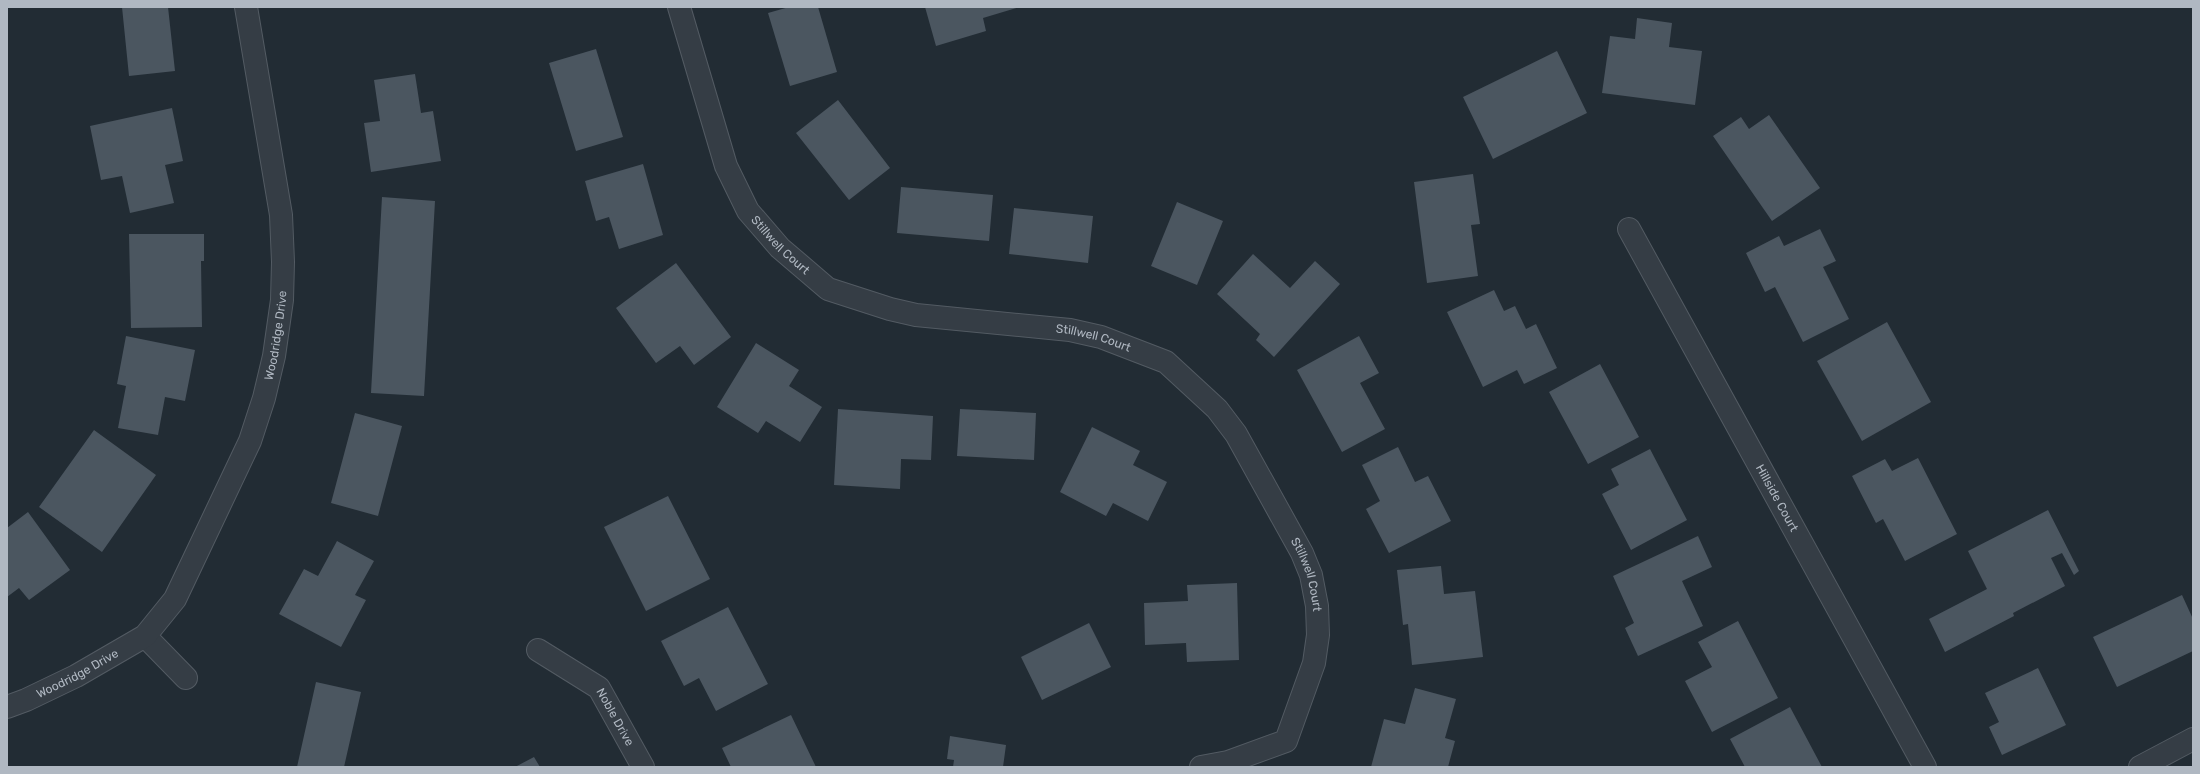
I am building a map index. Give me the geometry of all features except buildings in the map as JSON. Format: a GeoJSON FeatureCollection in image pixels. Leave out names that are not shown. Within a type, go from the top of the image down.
{"type":"FeatureCollection","features":[{"type":"Feature","properties":{"kind":"street","name":"Woodridge Drive"},"geometry":{"type":"LineString","coordinates":[[7,707],[26,700],[76,676],[145,636],[175,599],[246,448],[264,398],[274,356],[282,300],[283,262],[281,215],[250,7]]}},
{"type":"Feature","properties":{"kind":"street","name":"Stillwell Court"},"geometry":{"type":"LineString","coordinates":[[679,7],[726,166],[735,187],[748,211],[780,248],[828,289],[890,309],[916,314],[1070,330],[1101,337],[1166,362],[1217,410],[1236,434],[1302,553],[1311,575],[1317,606],[1318,635],[1314,663],[1286,741],[1228,762],[1201,767]]}},
{"type":"Feature","properties":{"kind":"street","name":"Hillside Court"},"geometry":{"type":"LineString","coordinates":[[1629,229],[1925,767]]}},
{"type":"Feature","properties":{"kind":"street"},"geometry":{"type":"LineString","coordinates":[[145,636],[186,678]]}},
{"type":"Feature","properties":{"kind":"street","name":"Noble Drive"},"geometry":{"type":"LineString","coordinates":[[538,650],[599,688],[643,767]]}},
{"type":"Feature","properties":{"kind":"street"},"geometry":{"type":"LineString","coordinates":[[2140,767],[2193,739]]}}]}
